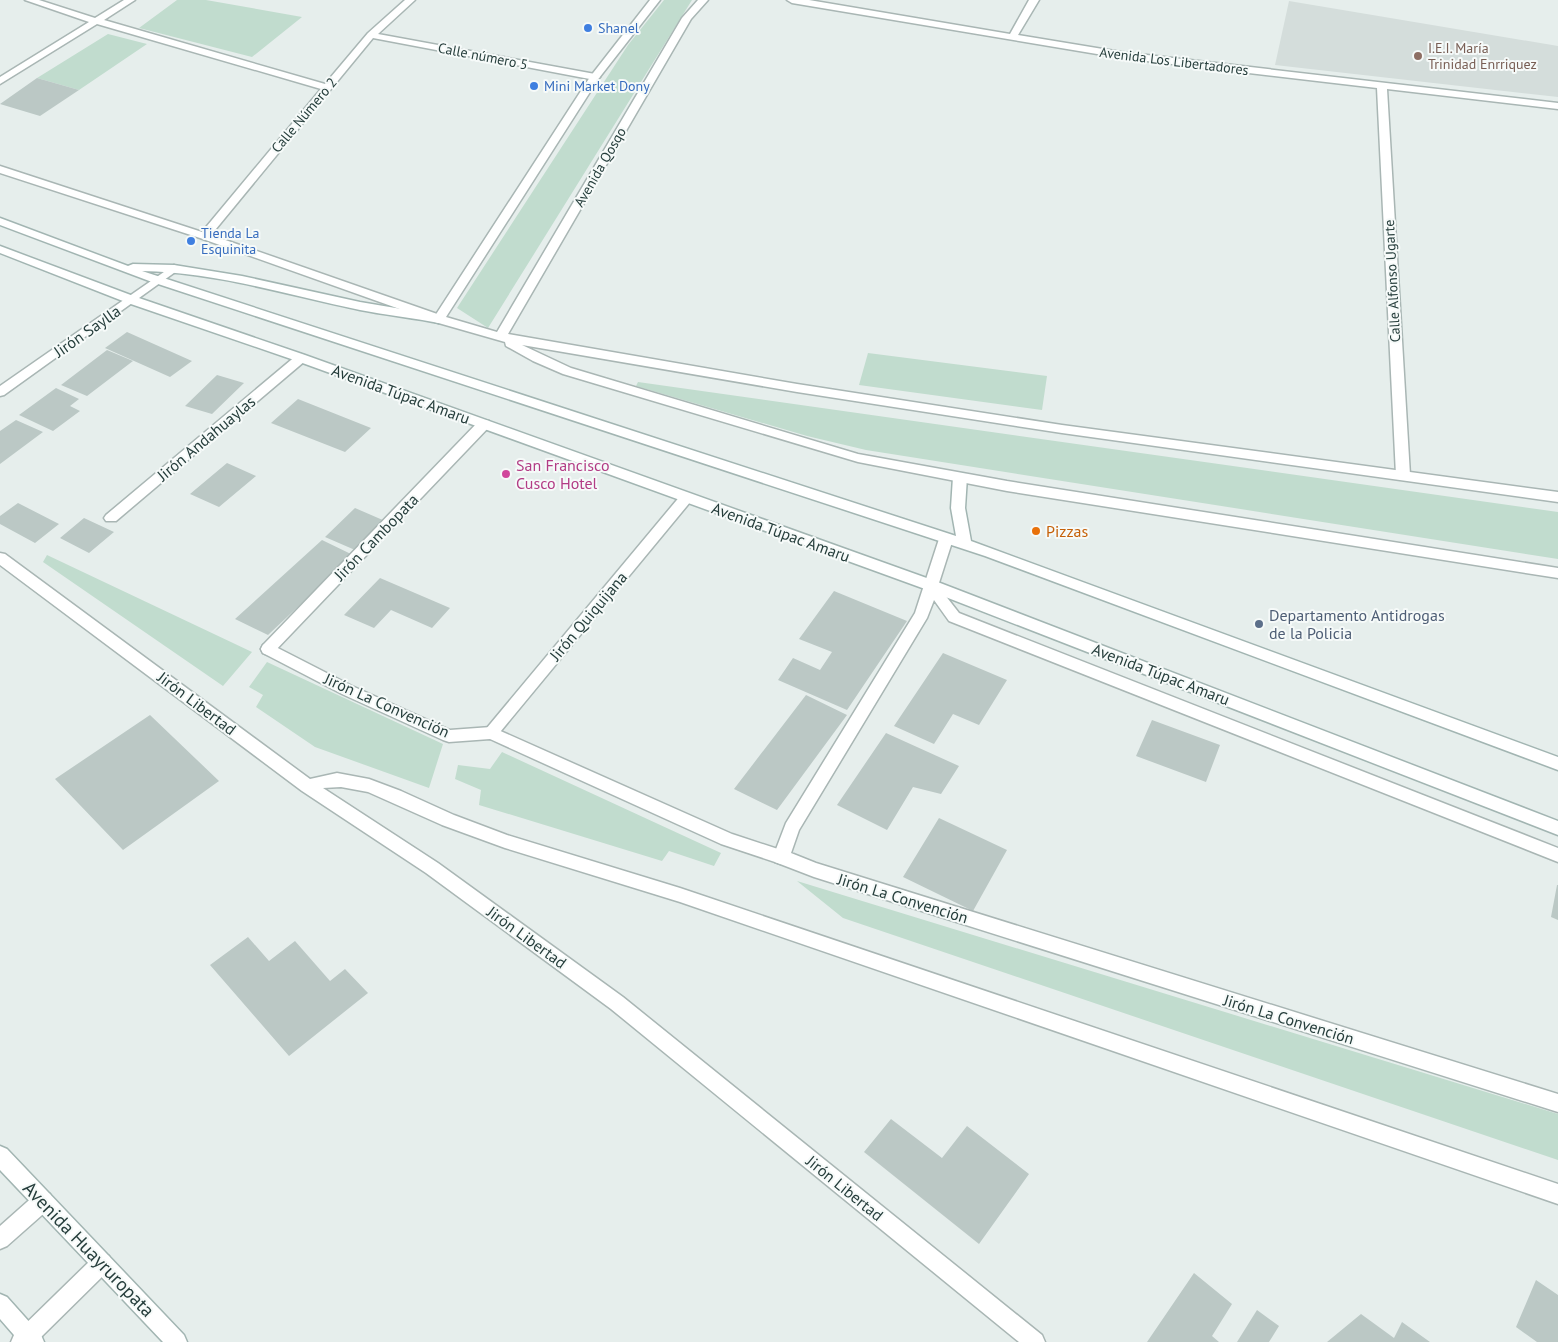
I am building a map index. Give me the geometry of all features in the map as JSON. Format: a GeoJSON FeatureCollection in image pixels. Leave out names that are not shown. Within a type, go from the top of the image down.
{"type":"FeatureCollection","features":[{"type":"Feature","properties":{"kind":"street"},"geometry":{"type":"LineString","coordinates":[[30,0],[96,21],[326,87]]}},
{"type":"Feature","properties":{"kind":"street"},"geometry":{"type":"LineString","coordinates":[[0,81],[130,0]]}},
{"type":"Feature","properties":{"kind":"street","name":"Calle Número 2"},"geometry":{"type":"LineString","coordinates":[[204,236],[371,35],[410,0]]}},
{"type":"Feature","properties":{"kind":"street"},"geometry":{"type":"LineString","coordinates":[[439,319],[595,77],[655,0]]}},
{"type":"Feature","properties":{"kind":"street","name":"Avenida Qosqo"},"geometry":{"type":"LineString","coordinates":[[500,337],[687,18],[703,0]]}},
{"type":"Feature","properties":{"kind":"street","name":"Avenida Los Libertadores"},"geometry":{"type":"LineString","coordinates":[[792,0],[1121,55],[1558,106]]}},
{"type":"Feature","properties":{"kind":"street"},"geometry":{"type":"LineString","coordinates":[[1012,38],[1034,0]]}},
{"type":"Feature","properties":{"kind":"street","name":"Calle número 5"},"geometry":{"type":"LineString","coordinates":[[371,35],[595,77]]}},
{"type":"Feature","properties":{"kind":"street","name":"Calle Alfonso Ugarte"},"geometry":{"type":"LineString","coordinates":[[1382,86],[1403,475]]}},
{"type":"Feature","properties":{"kind":"street"},"geometry":{"type":"LineString","coordinates":[[0,169],[204,236],[439,319],[500,337],[797,388],[1022,423],[1558,497]]}},
{"type":"Feature","properties":{"kind":"street","name":"Avenida Túpac Amaru"},"geometry":{"type":"LineString","coordinates":[[0,221],[156,280],[965,544],[1558,764]]}},
{"type":"Feature","properties":{"kind":"street","name":"Avenida Túpac Amaru"},"geometry":{"type":"LineString","coordinates":[[0,249],[132,300],[301,358],[930,585],[1558,828]]}},
{"type":"Feature","properties":{"kind":"street"},"geometry":{"type":"LineString","coordinates":[[122,267],[174,268],[242,279],[360,306],[439,319]]}},
{"type":"Feature","properties":{"kind":"street","name":"Jirón Saylla"},"geometry":{"type":"LineString","coordinates":[[0,392],[132,300],[174,268]]}},
{"type":"Feature","properties":{"kind":"street"},"geometry":{"type":"LineString","coordinates":[[500,337],[537,358],[567,371],[858,458],[1058,495],[1558,573]]}},
{"type":"Feature","properties":{"kind":"street","name":"Jirón Andahuaylas"},"geometry":{"type":"LineString","coordinates":[[111,518],[301,358]]}},
{"type":"Feature","properties":{"kind":"street","name":"Jirón Cambopata"},"geometry":{"type":"LineString","coordinates":[[268,649],[484,424]]}},
{"type":"Feature","properties":{"kind":"street"},"geometry":{"type":"LineString","coordinates":[[960,477],[958,508],[965,544]]}},
{"type":"Feature","properties":{"kind":"street","name":"Jirón Quiquijana"},"geometry":{"type":"LineString","coordinates":[[490,733],[686,498]]}},
{"type":"Feature","properties":{"kind":"street"},"geometry":{"type":"LineString","coordinates":[[781,857],[792,828],[922,614],[946,539]]}},
{"type":"Feature","properties":{"kind":"street","name":"Jirón Libertad"},"geometry":{"type":"LineString","coordinates":[[0,558],[308,786],[432,868],[617,1003],[1035,1342]]}},
{"type":"Feature","properties":{"kind":"street"},"geometry":{"type":"LineString","coordinates":[[930,585],[954,617],[1330,767],[1558,855]]}},
{"type":"Feature","properties":{"kind":"street","name":"Jirón La Convención"},"geometry":{"type":"LineString","coordinates":[[268,649],[347,690],[449,736],[490,733],[726,840],[781,857],[814,870],[1558,1103]]}},
{"type":"Feature","properties":{"kind":"street"},"geometry":{"type":"LineString","coordinates":[[308,786],[320,781],[341,780],[380,790],[448,820],[579,867],[680,895],[1558,1194]]}},
{"type":"Feature","properties":{"kind":"street","name":"Avenida Huayruropata"},"geometry":{"type":"LineString","coordinates":[[0,1156],[177,1342]]}},
{"type":"Feature","properties":{"kind":"street"},"geometry":{"type":"LineString","coordinates":[[0,1239],[43,1201]]}},
{"type":"Feature","properties":{"kind":"street"},"geometry":{"type":"LineString","coordinates":[[0,1304],[28,1340],[102,1263]]}},
{"type":"Feature","properties":{"kind":"shaded area","name":"I.E.I. María Trinidad Enrriquez"},"geometry":{"type":"Polygon","coordinates":[[[1289,1],[1558,46],[1558,97],[1275,65],[1289,1]]]}},
{"type":"Feature","properties":{"kind":"green space"},"geometry":{"type":"Polygon","coordinates":[[[177,0],[206,0],[302,17],[252,57],[139,28],[177,0]]]}},
{"type":"Feature","properties":{"kind":"green space"},"geometry":{"type":"Polygon","coordinates":[[[664,0],[692,0],[488,328],[457,308],[628,45],[664,0]]]}},
{"type":"Feature","properties":{"kind":"green space"},"geometry":{"type":"Polygon","coordinates":[[[108,34],[147,44],[79,90],[37,78],[108,34]]]}},
{"type":"Feature","properties":{"kind":"green space"},"geometry":{"type":"Polygon","coordinates":[[[868,353],[1047,376],[1042,410],[859,385],[868,353]]]}},
{"type":"Feature","properties":{"kind":"green space"},"geometry":{"type":"Polygon","coordinates":[[[638,382],[1558,512],[1558,559],[866,450],[807,436],[636,386],[638,382]]]}},
{"type":"Feature","properties":{"kind":"green space"},"geometry":{"type":"Polygon","coordinates":[[[47,555],[252,652],[223,686],[43,562],[47,555]]]}},
{"type":"Feature","properties":{"kind":"green space"},"geometry":{"type":"Polygon","coordinates":[[[267,662],[443,744],[429,788],[315,747],[256,707],[263,695],[249,687],[267,662]]]}},
{"type":"Feature","properties":{"kind":"green space"},"geometry":{"type":"Polygon","coordinates":[[[502,752],[721,853],[714,866],[669,851],[662,861],[479,805],[481,790],[455,779],[458,765],[490,769],[502,752]]]}},
{"type":"Feature","properties":{"kind":"green space"},"geometry":{"type":"Polygon","coordinates":[[[797,881],[1558,1114],[1558,1160],[843,918],[797,881]]]}},
{"type":"Feature","properties":{"kind":"building"},"geometry":{"type":"Polygon","coordinates":[[[37,78],[79,90],[40,116],[0,104],[37,78]]]}},
{"type":"Feature","properties":{"kind":"building"},"geometry":{"type":"Polygon","coordinates":[[[127,332],[192,361],[170,377],[105,348],[127,332]]]}},
{"type":"Feature","properties":{"kind":"building"},"geometry":{"type":"Polygon","coordinates":[[[107,350],[133,361],[87,396],[61,385],[107,350]]]}},
{"type":"Feature","properties":{"kind":"building"},"geometry":{"type":"Polygon","coordinates":[[[217,375],[244,383],[212,414],[185,406],[217,375]]]}},
{"type":"Feature","properties":{"kind":"building"},"geometry":{"type":"Polygon","coordinates":[[[56,388],[79,399],[70,406],[80,411],[53,431],[19,415],[56,388]]]}},
{"type":"Feature","properties":{"kind":"building"},"geometry":{"type":"Polygon","coordinates":[[[298,399],[371,428],[345,452],[271,423],[298,399]]]}},
{"type":"Feature","properties":{"kind":"building"},"geometry":{"type":"Polygon","coordinates":[[[16,420],[43,432],[0,464],[0,431],[16,420]]]}},
{"type":"Feature","properties":{"kind":"building"},"geometry":{"type":"Polygon","coordinates":[[[227,463],[256,476],[219,507],[190,494],[227,463]]]}},
{"type":"Feature","properties":{"kind":"building"},"geometry":{"type":"Polygon","coordinates":[[[18,503],[59,524],[35,543],[0,524],[0,516],[18,503]]]}},
{"type":"Feature","properties":{"kind":"building"},"geometry":{"type":"Polygon","coordinates":[[[355,508],[385,521],[355,550],[325,537],[355,508]]]}},
{"type":"Feature","properties":{"kind":"building"},"geometry":{"type":"Polygon","coordinates":[[[84,518],[114,532],[89,553],[60,538],[84,518]]]}},
{"type":"Feature","properties":{"kind":"building"},"geometry":{"type":"Polygon","coordinates":[[[322,540],[353,555],[268,635],[235,619],[322,540]]]}},
{"type":"Feature","properties":{"kind":"building"},"geometry":{"type":"Polygon","coordinates":[[[380,578],[450,608],[432,628],[391,610],[374,628],[344,615],[380,578]]]}},
{"type":"Feature","properties":{"kind":"building"},"geometry":{"type":"Polygon","coordinates":[[[834,591],[907,621],[847,710],[778,680],[793,658],[820,670],[832,652],[799,639],[834,591]]]}},
{"type":"Feature","properties":{"kind":"building"},"geometry":{"type":"Polygon","coordinates":[[[943,653],[1007,680],[979,725],[953,714],[934,744],[894,726],[943,653]]]}},
{"type":"Feature","properties":{"kind":"building"},"geometry":{"type":"Polygon","coordinates":[[[806,695],[847,715],[777,810],[734,789],[806,695]]]}},
{"type":"Feature","properties":{"kind":"building"},"geometry":{"type":"Polygon","coordinates":[[[150,715],[219,781],[123,850],[55,779],[150,715]]]}},
{"type":"Feature","properties":{"kind":"building"},"geometry":{"type":"Polygon","coordinates":[[[1152,720],[1220,745],[1206,782],[1136,756],[1152,720]]]}},
{"type":"Feature","properties":{"kind":"building"},"geometry":{"type":"Polygon","coordinates":[[[886,733],[959,766],[941,794],[913,787],[887,830],[837,805],[886,733]]]}},
{"type":"Feature","properties":{"kind":"building"},"geometry":{"type":"Polygon","coordinates":[[[939,818],[1007,850],[973,911],[903,877],[939,818]]]}},
{"type":"Feature","properties":{"kind":"building"},"geometry":{"type":"Polygon","coordinates":[[[1558,885],[1558,920],[1551,917],[1558,885]]]}},
{"type":"Feature","properties":{"kind":"building"},"geometry":{"type":"Polygon","coordinates":[[[248,937],[269,961],[295,941],[330,981],[345,969],[368,993],[289,1056],[210,965],[248,937]]]}},
{"type":"Feature","properties":{"kind":"building"},"geometry":{"type":"Polygon","coordinates":[[[891,1119],[942,1158],[967,1126],[1029,1174],[979,1244],[864,1152],[891,1119]]]}},
{"type":"Feature","properties":{"kind":"building"},"geometry":{"type":"Polygon","coordinates":[[[1194,1273],[1232,1304],[1212,1336],[1219,1342],[1147,1342],[1194,1273]]]}},
{"type":"Feature","properties":{"kind":"building"},"geometry":{"type":"Polygon","coordinates":[[[1536,1280],[1558,1295],[1558,1342],[1537,1342],[1516,1327],[1536,1280]]]}},
{"type":"Feature","properties":{"kind":"building"},"geometry":{"type":"Polygon","coordinates":[[[1257,1310],[1279,1326],[1269,1342],[1237,1342],[1257,1310]]]}},
{"type":"Feature","properties":{"kind":"building"},"geometry":{"type":"Polygon","coordinates":[[[1361,1314],[1394,1338],[1402,1322],[1430,1342],[1327,1342],[1361,1314]]]}},
{"type":"Feature","properties":{"kind":"place","name":"Shanel"},"geometry":{"type":"Point","coordinates":[588,28]}},
{"type":"Feature","properties":{"kind":"place","name":"I.E.I. María Trinidad Enrriquez"},"geometry":{"type":"Point","coordinates":[1418,56]}},
{"type":"Feature","properties":{"kind":"place","name":"Mini Market Dony"},"geometry":{"type":"Point","coordinates":[534,86]}},
{"type":"Feature","properties":{"kind":"place","name":"Tienda La Esquinita"},"geometry":{"type":"Point","coordinates":[191,241]}},
{"type":"Feature","properties":{"kind":"place","name":"San Francisco Cusco Hotel"},"geometry":{"type":"Point","coordinates":[506,474]}},
{"type":"Feature","properties":{"kind":"place","name":"Pizzas"},"geometry":{"type":"Point","coordinates":[1036,531]}},
{"type":"Feature","properties":{"kind":"place","name":"Departamento Antidrogas de la Policia"},"geometry":{"type":"Point","coordinates":[1259,624]}}]}
